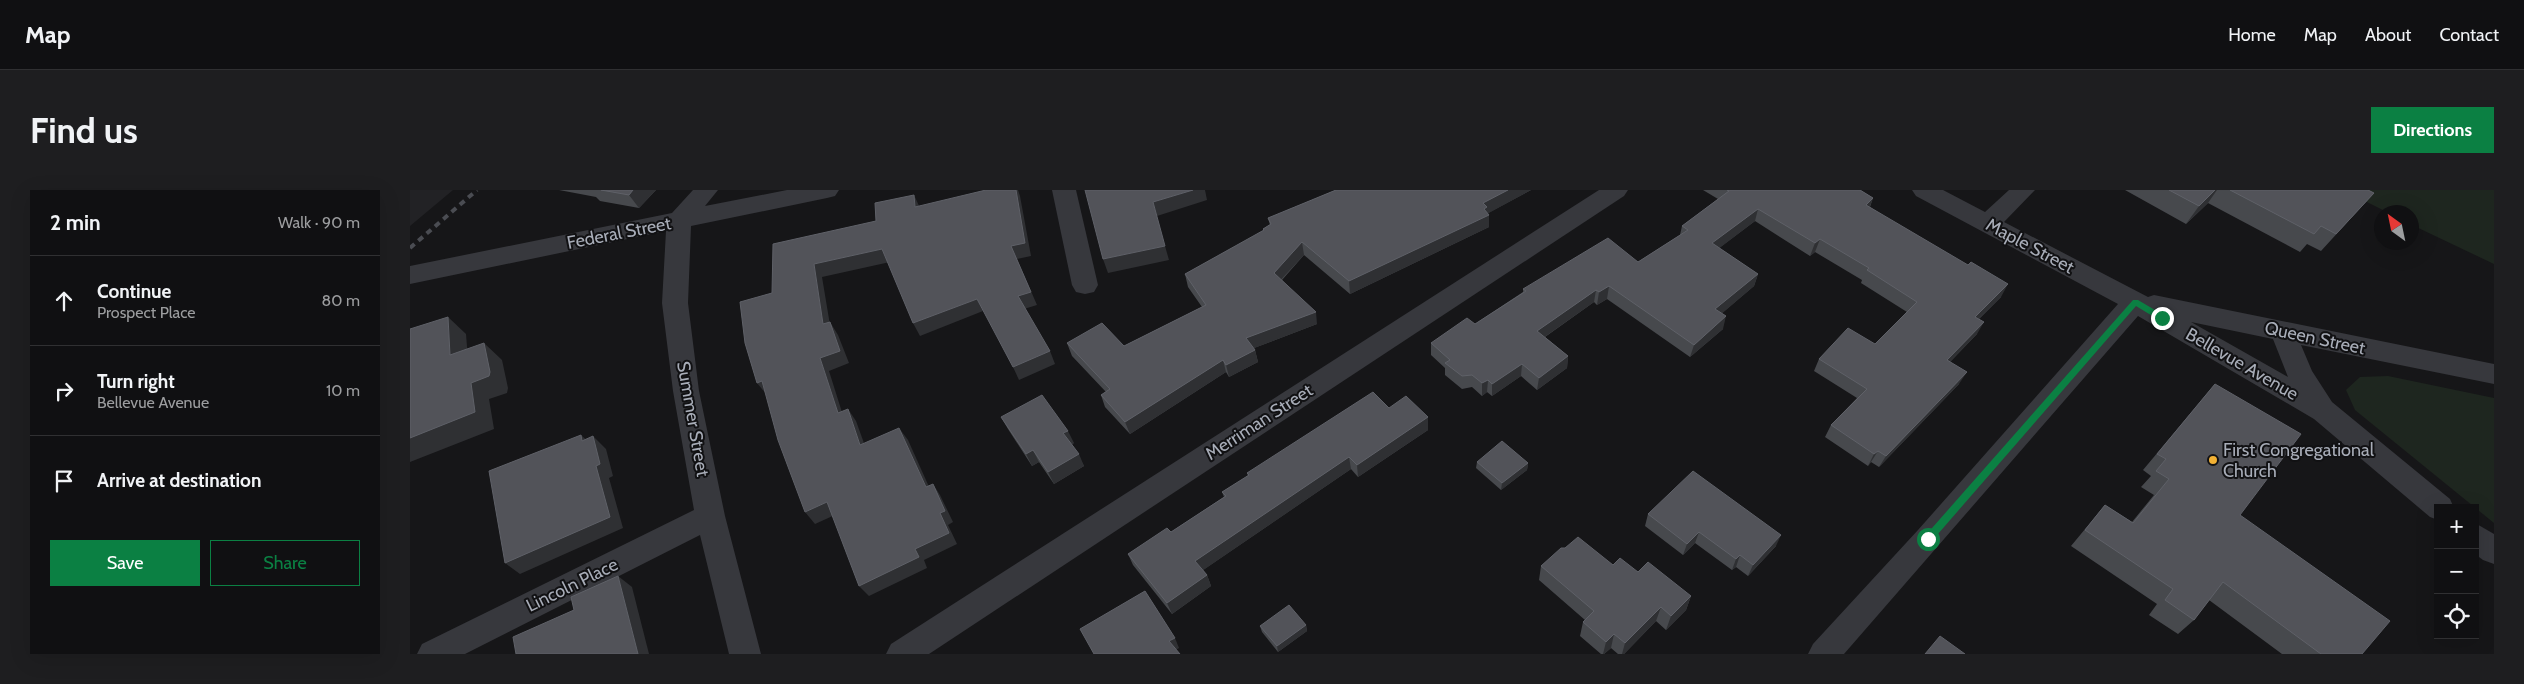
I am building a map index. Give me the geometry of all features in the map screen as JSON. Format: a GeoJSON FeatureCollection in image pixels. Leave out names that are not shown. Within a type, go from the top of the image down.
{"type":"FeatureCollection","features":[{"type":"Feature","properties":{"kind":"street"},"geometry":{"type":"LineString","coordinates":[[679,221],[706,190]]}},
{"type":"Feature","properties":{"kind":"street","name":"Federal Street"},"geometry":{"type":"LineString","coordinates":[[410,275],[679,221],[720,210],[827,190]]}},
{"type":"Feature","properties":{"kind":"street"},"geometry":{"type":"LineString","coordinates":[[1064,190],[1085,284]]}},
{"type":"Feature","properties":{"kind":"street","name":"Merriman Street"},"geometry":{"type":"LineString","coordinates":[[902,654],[1616,190]]}},
{"type":"Feature","properties":{"kind":"street","name":"Maple Street"},"geometry":{"type":"LineString","coordinates":[[1924,190],[2136,302]]}},
{"type":"Feature","properties":{"kind":"street"},"geometry":{"type":"LineString","coordinates":[[1987,224],[2023,190]]}},
{"type":"Feature","properties":{"kind":"street","name":"Summer Street"},"geometry":{"type":"LineString","coordinates":[[679,221],[675,303],[686,391],[710,516],[745,654]]}},
{"type":"Feature","properties":{"kind":"street"},"geometry":{"type":"LineString","coordinates":[[1824,654],[1928,539],[2136,302]]}},
{"type":"Feature","properties":{"kind":"street","name":"Queen Street"},"geometry":{"type":"LineString","coordinates":[[2136,302],[2494,374]]}},
{"type":"Feature","properties":{"kind":"street","name":"Bellevue Avenue"},"geometry":{"type":"LineString","coordinates":[[2136,302],[2324,411],[2435,504]]}},
{"type":"Feature","properties":{"kind":"street","name":"Bellevue Avenue"},"geometry":{"type":"LineString","coordinates":[[2283,332],[2300,375],[2324,411]]}},
{"type":"Feature","properties":{"kind":"street","name":"Lincoln Place"},"geometry":{"type":"LineString","coordinates":[[433,654],[710,516]]}},
{"type":"Feature","properties":{"kind":"street"},"geometry":{"type":"LineString","coordinates":[[2479,539],[2494,551]]}},
{"type":"Feature","properties":{"kind":"shaded area"},"geometry":{"type":"Polygon","coordinates":[[[410,190],[453,190],[410,226],[410,190]]]}},
{"type":"Feature","properties":{"kind":"shaded area"},"geometry":{"type":"Polygon","coordinates":[[[2343,190],[2494,190],[2494,264],[2419,228],[2419,205],[2374,206],[2343,190]]]}},
{"type":"Feature","properties":{"kind":"shaded area"},"geometry":{"type":"Polygon","coordinates":[[[2388,376],[2494,398],[2494,523],[2479,511],[2479,504],[2471,504],[2355,410],[2346,390],[2360,377],[2388,376]]]}},
{"type":"Feature","properties":{"kind":"building"},"geometry":{"type":"Polygon","coordinates":[[[601,190],[633,190],[629,195],[601,190]]]}},
{"type":"Feature","properties":{"kind":"building"},"geometry":{"type":"Polygon","coordinates":[[[986,190],[1016,190],[1025,243],[1011,246],[1031,292],[1018,296],[1050,351],[1013,367],[977,299],[913,323],[882,249],[814,264],[823,324],[830,322],[840,351],[820,358],[838,413],[848,409],[860,445],[899,428],[926,487],[933,484],[945,511],[940,513],[949,533],[915,549],[919,557],[859,586],[827,502],[805,512],[778,440],[762,381],[757,383],[745,343],[740,302],[772,293],[773,244],[876,221],[875,203],[914,195],[915,207],[986,190]]]}},
{"type":"Feature","properties":{"kind":"building"},"geometry":{"type":"Polygon","coordinates":[[[1085,190],[1193,190],[1153,202],[1165,246],[1103,259],[1085,190]]]}},
{"type":"Feature","properties":{"kind":"building"},"geometry":{"type":"Polygon","coordinates":[[[1336,190],[1508,190],[1483,203],[1487,207],[1484,209],[1489,215],[1349,281],[1302,242],[1274,273],[1316,312],[1246,338],[1255,350],[1226,365],[1223,360],[1125,422],[1101,395],[1110,389],[1067,343],[1102,323],[1124,346],[1206,305],[1185,274],[1264,230],[1271,224],[1268,218],[1336,190]]]}},
{"type":"Feature","properties":{"kind":"building"},"geometry":{"type":"Polygon","coordinates":[[[1727,190],[1860,190],[1873,198],[1866,205],[1968,265],[1971,262],[2008,284],[1975,317],[1984,322],[1947,360],[1967,372],[1886,456],[1878,451],[1874,454],[1831,425],[1867,389],[1819,359],[1848,328],[1875,344],[1917,302],[1867,270],[1869,268],[1820,239],[1815,243],[1758,209],[1712,243],[1758,274],[1715,309],[1726,316],[1694,345],[1609,286],[1599,292],[1596,290],[1537,331],[1568,356],[1539,378],[1522,364],[1492,384],[1488,380],[1482,383],[1472,375],[1462,376],[1445,363],[1450,360],[1431,343],[1467,318],[1475,324],[1526,291],[1523,289],[1608,238],[1638,262],[1688,230],[1682,226],[1729,191],[1727,190]]]}},
{"type":"Feature","properties":{"kind":"building"},"geometry":{"type":"Polygon","coordinates":[[[2169,190],[2215,190],[2199,206],[2169,190]]]}},
{"type":"Feature","properties":{"kind":"building"},"geometry":{"type":"Polygon","coordinates":[[[2230,190],[2368,190],[2374,193],[2336,234],[2321,226],[2314,234],[2230,190]]]}},
{"type":"Feature","properties":{"kind":"building"},"geometry":{"type":"Polygon","coordinates":[[[448,317],[450,355],[484,343],[490,372],[489,376],[471,383],[475,412],[410,438],[410,329],[448,317]]]}},
{"type":"Feature","properties":{"kind":"building"},"geometry":{"type":"Polygon","coordinates":[[[2215,384],[2301,434],[2240,515],[2390,621],[2362,654],[2321,654],[2223,582],[2194,620],[2165,600],[2173,589],[2085,530],[2105,505],[2133,523],[2169,479],[2156,471],[2166,459],[2157,454],[2215,384]]]}},
{"type":"Feature","properties":{"kind":"building"},"geometry":{"type":"Polygon","coordinates":[[[1373,392],[1389,408],[1406,396],[1428,417],[1357,465],[1349,457],[1195,561],[1207,575],[1167,603],[1128,554],[1167,528],[1171,532],[1226,496],[1222,492],[1249,475],[1247,473],[1373,392]]]}},
{"type":"Feature","properties":{"kind":"building"},"geometry":{"type":"Polygon","coordinates":[[[1042,395],[1068,431],[1063,433],[1079,454],[1048,472],[1033,450],[1026,454],[1001,417],[1042,395]]]}},
{"type":"Feature","properties":{"kind":"building"},"geometry":{"type":"Polygon","coordinates":[[[581,435],[582,441],[593,436],[600,464],[596,466],[610,517],[505,563],[489,471],[581,435]]]}},
{"type":"Feature","properties":{"kind":"building"},"geometry":{"type":"Polygon","coordinates":[[[1502,441],[1528,463],[1502,483],[1477,462],[1502,441]]]}},
{"type":"Feature","properties":{"kind":"building"},"geometry":{"type":"Polygon","coordinates":[[[1693,471],[1781,535],[1753,565],[1740,555],[1736,559],[1699,532],[1687,544],[1648,514],[1693,471]]]}},
{"type":"Feature","properties":{"kind":"building"},"geometry":{"type":"Polygon","coordinates":[[[1578,537],[1613,565],[1620,558],[1638,572],[1648,562],[1691,596],[1671,616],[1661,607],[1625,643],[1614,634],[1606,642],[1583,622],[1594,611],[1541,566],[1561,548],[1565,548],[1578,537]]]}},
{"type":"Feature","properties":{"kind":"building"},"geometry":{"type":"Polygon","coordinates":[[[618,576],[638,654],[516,654],[513,637],[574,610],[571,597],[618,576]]]}},
{"type":"Feature","properties":{"kind":"building"},"geometry":{"type":"Polygon","coordinates":[[[1145,591],[1175,638],[1169,641],[1180,654],[1094,654],[1080,629],[1145,591]]]}},
{"type":"Feature","properties":{"kind":"building"},"geometry":{"type":"Polygon","coordinates":[[[1289,605],[1306,625],[1277,646],[1260,626],[1289,605]]]}},
{"type":"Feature","properties":{"kind":"building"},"geometry":{"type":"Polygon","coordinates":[[[1940,636],[1965,654],[1925,654],[1940,636]]]}},
{"type":"Feature","properties":{"kind":"railway"},"geometry":{"type":"LineString","coordinates":[[410,248],[477,190]]}},
{"type":"Feature","properties":{"kind":"place","name":"First Congregational Church"},"geometry":{"type":"Point","coordinates":[2213,460]}},
{"type":"Feature","properties":{"kind":"route"},"geometry":{"type":"LineString","coordinates":[[1928,539],[2136,302],[2162,318]]}}]}
